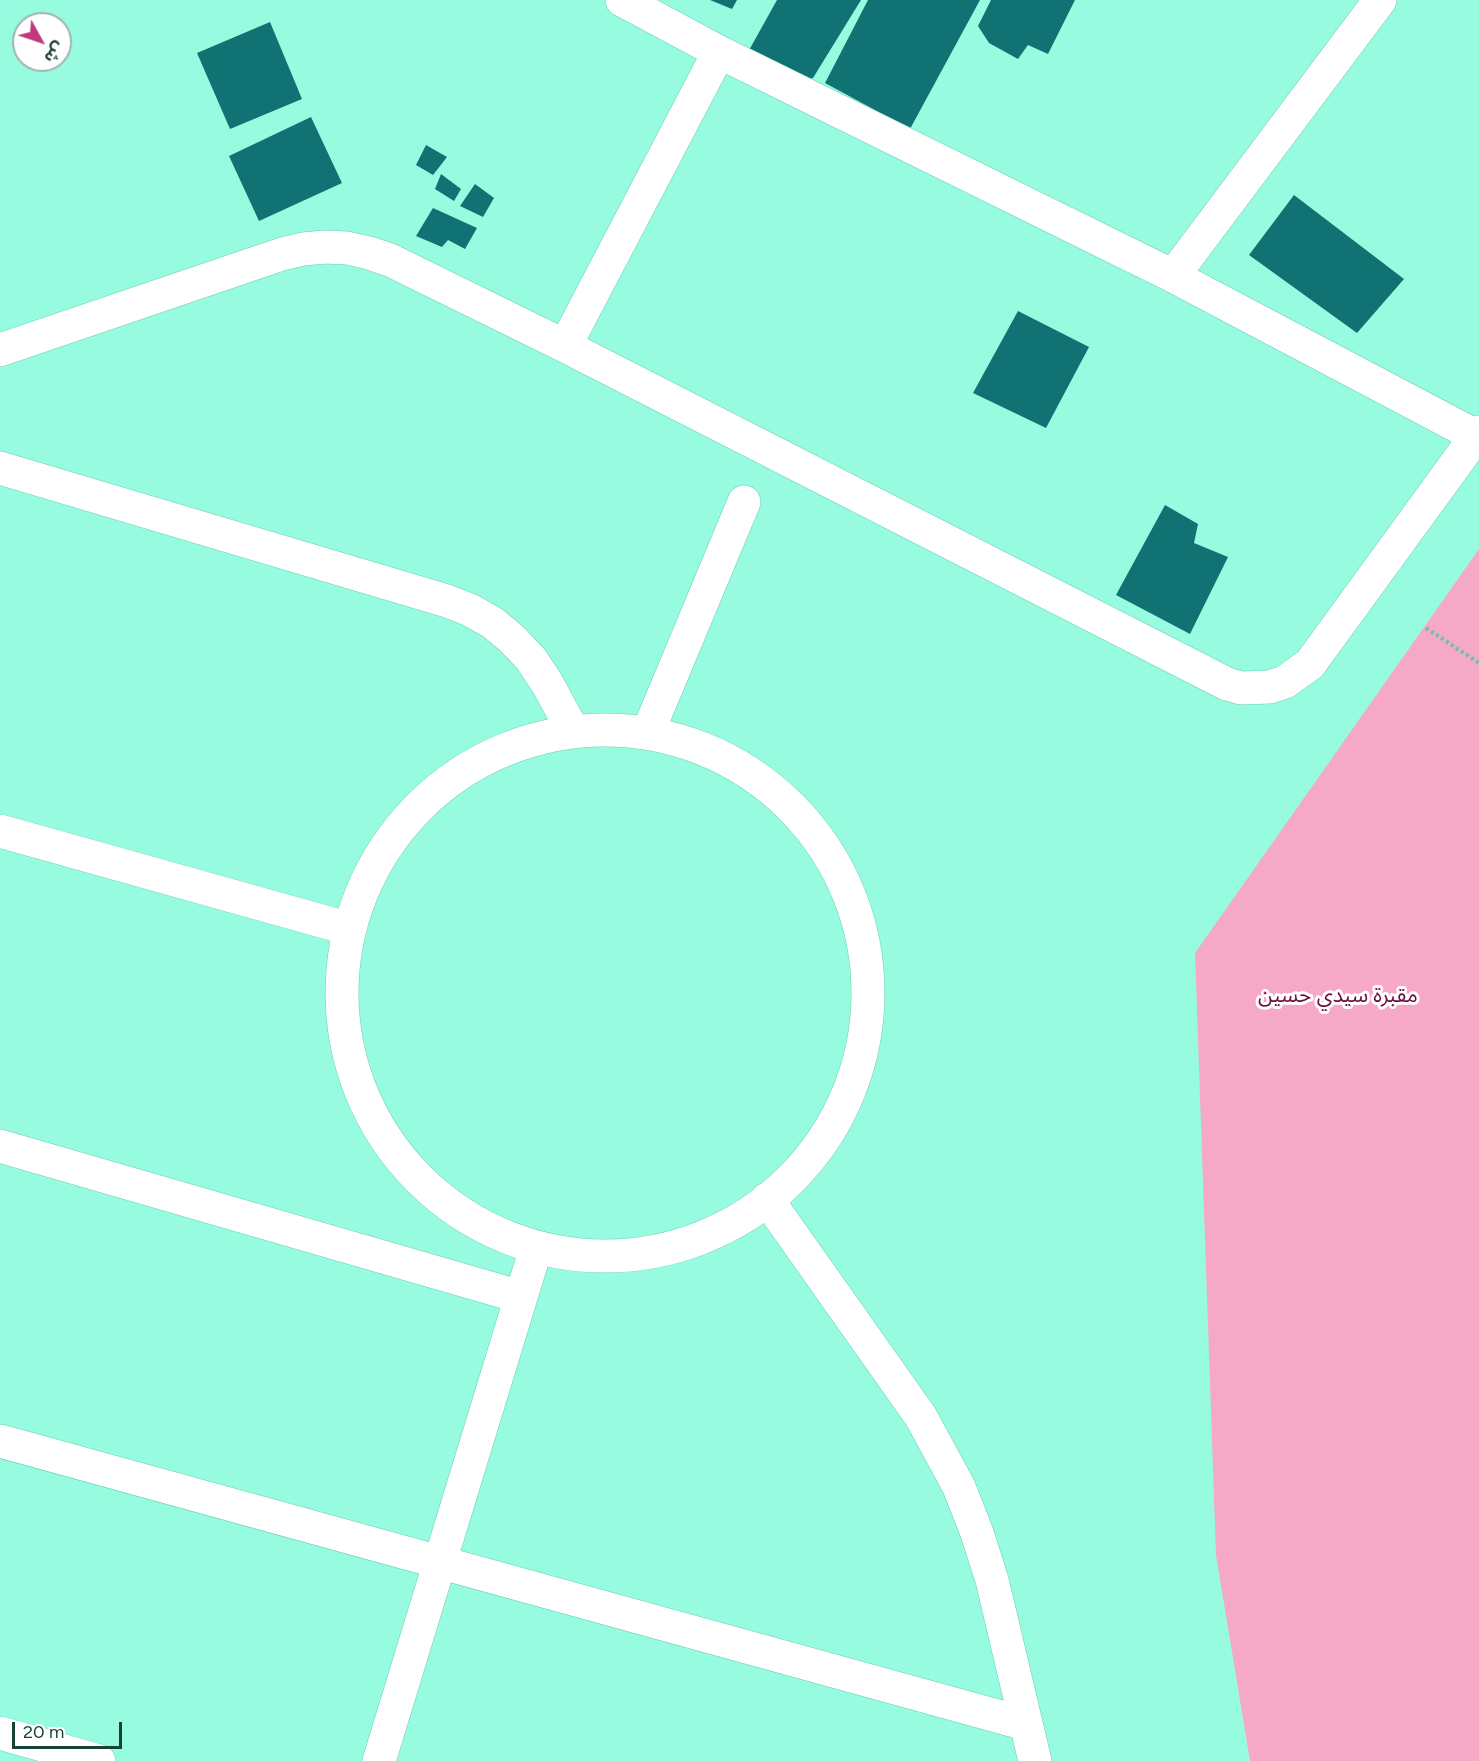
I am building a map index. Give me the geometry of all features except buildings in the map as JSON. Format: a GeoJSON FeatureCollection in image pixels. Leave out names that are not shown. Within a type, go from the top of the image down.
{"type":"FeatureCollection","features":[{"type":"Feature","properties":{"kind":"street"},"geometry":{"type":"LineString","coordinates":[[0,350],[282,254],[325,247],[347,248],[369,253],[390,260],[565,346],[1227,684],[1241,688],[1270,687],[1285,682],[1310,664],[1478,434],[1173,276],[720,52],[622,0]]}},
{"type":"Feature","properties":{"kind":"street"},"geometry":{"type":"LineString","coordinates":[[1173,276],[1375,1]]}},
{"type":"Feature","properties":{"kind":"street"},"geometry":{"type":"LineString","coordinates":[[565,346],[720,52]]}},
{"type":"Feature","properties":{"kind":"street"},"geometry":{"type":"LineString","coordinates":[[0,468],[424,594],[470,610],[499,628],[531,659],[573,731]]}},
{"type":"Feature","properties":{"kind":"street"},"geometry":{"type":"LineString","coordinates":[[648,732],[744,502]]}},
{"type":"Feature","properties":{"kind":"street"},"geometry":{"type":"LineString","coordinates":[[611,729],[648,732],[693,744],[736,763],[774,790],[814,832],[834,861],[854,904],[865,949],[868,996],[863,1042],[851,1088],[830,1130],[802,1168],[767,1199],[724,1227],[696,1240],[657,1251],[617,1256],[576,1255],[536,1248],[489,1230],[445,1203],[408,1168],[378,1127],[356,1081],[344,1031],[342,980],[350,929],[364,886],[386,847],[415,812],[440,789],[487,758],[529,741],[573,731],[611,729]]}},
{"type":"Feature","properties":{"kind":"street"},"geometry":{"type":"LineString","coordinates":[[0,831],[350,929]]}},
{"type":"Feature","properties":{"kind":"street"},"geometry":{"type":"LineString","coordinates":[[0,1146],[521,1297]]}},
{"type":"Feature","properties":{"kind":"street"},"geometry":{"type":"LineString","coordinates":[[767,1199],[921,1417],[959,1487],[992,1580],[1035,1761]]}},
{"type":"Feature","properties":{"kind":"street"},"geometry":{"type":"LineString","coordinates":[[379,1761],[536,1248]]}},
{"type":"Feature","properties":{"kind":"street"},"geometry":{"type":"LineString","coordinates":[[0,1441],[1026,1724]]}},
{"type":"Feature","properties":{"kind":"street"},"geometry":{"type":"LineString","coordinates":[[0,1733],[99,1761]]}},
{"type":"Feature","properties":{"kind":"path"},"geometry":{"type":"LineString","coordinates":[[1426,628],[1479,663]]}},
{"type":"Feature","properties":{"kind":"green space","name":"مقبرة سيدي حسين"},"geometry":{"type":"Polygon","coordinates":[[[1479,549],[1479,1761],[1250,1761],[1216,1555],[1195,953],[1479,549]]]}}]}
